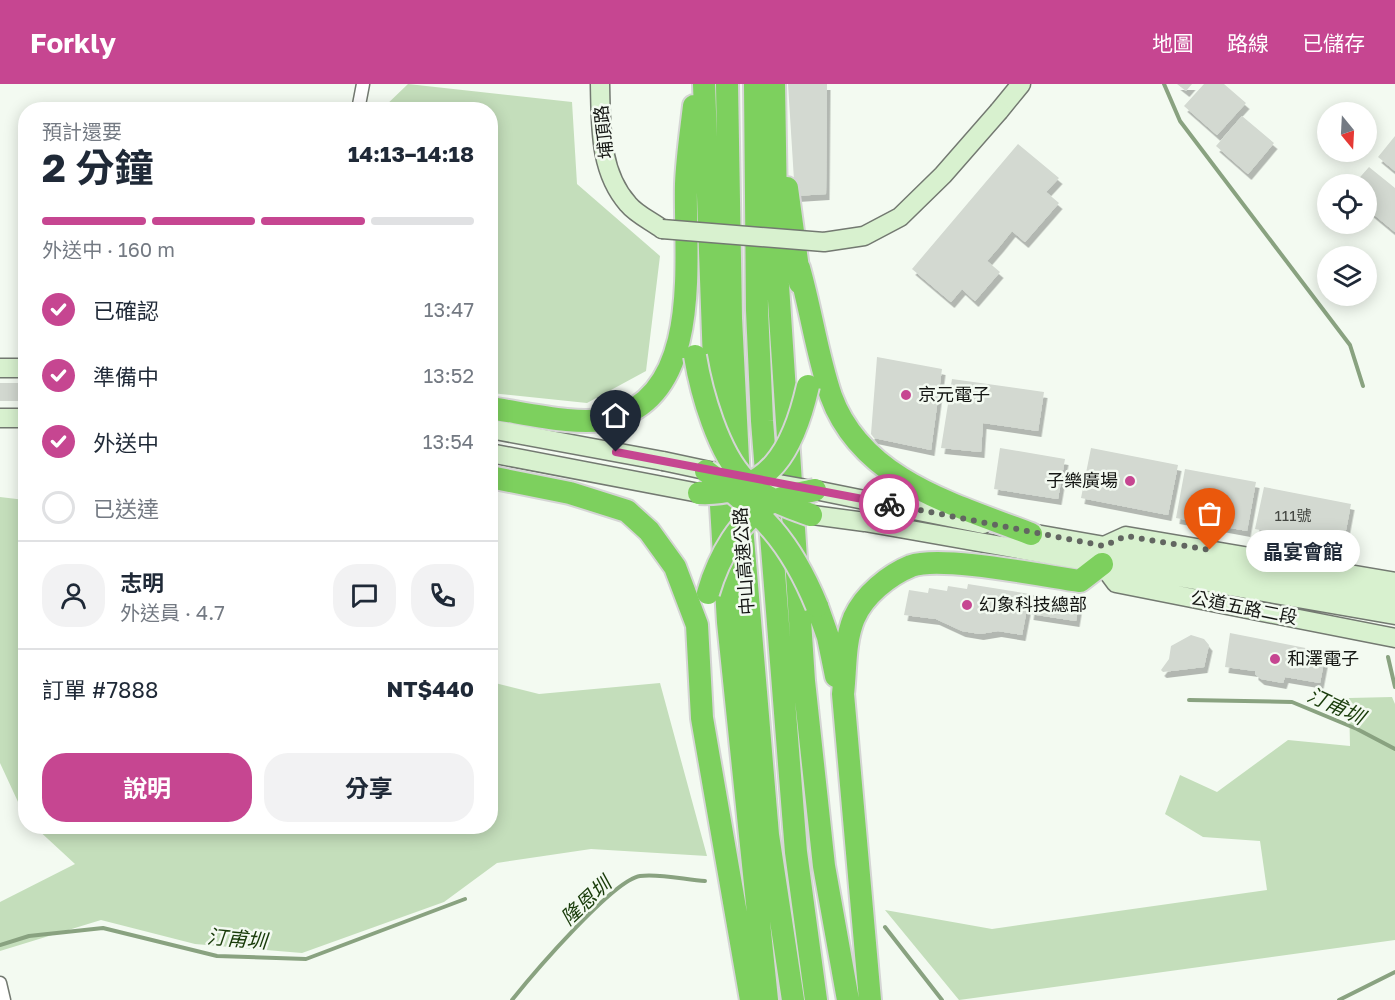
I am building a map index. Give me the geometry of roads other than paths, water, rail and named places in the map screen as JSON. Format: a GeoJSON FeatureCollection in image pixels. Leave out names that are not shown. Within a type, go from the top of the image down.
{"type":"FeatureCollection","features":[{"type":"Feature","properties":{"kind":"highway"},"geometry":{"type":"LineString","coordinates":[[498,409],[591,421],[613,418],[636,409],[656,391],[672,366],[682,328],[686,180],[696,84]]}},
{"type":"Feature","properties":{"kind":"highway"},"geometry":{"type":"LineString","coordinates":[[704,84],[711,348],[728,622],[767,1000]]}},
{"type":"Feature","properties":{"kind":"highway","name":"中山高速公路"},"geometry":{"type":"LineString","coordinates":[[727,84],[731,318],[743,562],[768,835],[793,1000]]}},
{"type":"Feature","properties":{"kind":"highway","name":"中山高速公路"},"geometry":{"type":"LineString","coordinates":[[755,84],[757,310],[768,513],[795,852],[816,1000]]}},
{"type":"Feature","properties":{"kind":"highway"},"geometry":{"type":"LineString","coordinates":[[702,718],[702,635],[708,593],[716,568],[753,494],[791,440],[800,422],[808,386],[799,267],[776,84]]}},
{"type":"Feature","properties":{"kind":"highway"},"geometry":{"type":"LineString","coordinates":[[776,84],[777,270],[804,681],[824,866],[848,1000]]}},
{"type":"Feature","properties":{"kind":"highway"},"geometry":{"type":"LineString","coordinates":[[799,267],[832,397],[842,420],[859,443],[883,465],[919,491],[1031,534]]}},
{"type":"Feature","properties":{"kind":"highway"},"geometry":{"type":"LineString","coordinates":[[685,283],[699,382],[715,428],[753,494],[802,571],[817,606],[843,694]]}},
{"type":"Feature","properties":{"kind":"highway"},"geometry":{"type":"LineString","coordinates":[[706,471],[753,494],[811,515]]}},
{"type":"Feature","properties":{"kind":"highway"},"geometry":{"type":"LineString","coordinates":[[498,479],[601,501],[627,511],[649,531],[675,567],[691,604],[697,625],[702,718],[751,1000]]}},
{"type":"Feature","properties":{"kind":"highway"},"geometry":{"type":"LineString","coordinates":[[699,493],[753,494],[815,490]]}},
{"type":"Feature","properties":{"kind":"highway"},"geometry":{"type":"LineString","coordinates":[[870,1000],[843,694],[845,648],[855,616],[870,595],[890,578],[912,566],[940,562],[1080,581],[1103,555]]}},
{"type":"Feature","properties":{"kind":"street"},"geometry":{"type":"LineString","coordinates":[[360,102],[363,84]]}},
{"type":"Feature","properties":{"kind":"street","name":"埔頂路"},"geometry":{"type":"LineString","coordinates":[[600,84],[602,144],[612,181],[629,206],[662,229],[824,242],[864,236],[900,217],[943,175],[1021,84]]}},
{"type":"Feature","properties":{"kind":"street"},"geometry":{"type":"LineString","coordinates":[[0,368],[18,368]]}},
{"type":"Feature","properties":{"kind":"street"},"geometry":{"type":"LineString","coordinates":[[0,418],[18,418]]}},
{"type":"Feature","properties":{"kind":"street"},"geometry":{"type":"LineString","coordinates":[[498,430],[706,471]]}},
{"type":"Feature","properties":{"kind":"street"},"geometry":{"type":"LineString","coordinates":[[498,455],[699,493]]}},
{"type":"Feature","properties":{"kind":"street","name":"公道五路二段"},"geometry":{"type":"LineString","coordinates":[[815,490],[1031,534],[1103,555],[1395,615]]}},
{"type":"Feature","properties":{"kind":"street","name":"公道五路二段"},"geometry":{"type":"LineString","coordinates":[[811,515],[1395,597]]}},
{"type":"Feature","properties":{"kind":"street","name":"公道五路二段"},"geometry":{"type":"LineString","coordinates":[[1103,555],[1126,536],[1395,582]]}},
{"type":"Feature","properties":{"kind":"street","name":"公道五路二段"},"geometry":{"type":"LineString","coordinates":[[1103,555],[1116,583],[1395,638]]}},
{"type":"Feature","properties":{"kind":"street"},"geometry":{"type":"LineString","coordinates":[[0,984],[4,1000]]}},
{"type":"Feature","properties":{"kind":"waterway"},"geometry":{"type":"LineString","coordinates":[[1164,84],[1180,121],[1350,345],[1363,386]]}},
{"type":"Feature","properties":{"kind":"waterway"},"geometry":{"type":"LineString","coordinates":[[1388,657],[1395,687]]}},
{"type":"Feature","properties":{"kind":"waterway","name":"汀甫圳"},"geometry":{"type":"LineString","coordinates":[[1189,700],[1292,702],[1357,729],[1395,749]]}},
{"type":"Feature","properties":{"kind":"waterway","name":"隆恩圳"},"geometry":{"type":"LineString","coordinates":[[512,1000],[573,930],[628,881],[647,875],[705,881]]}},
{"type":"Feature","properties":{"kind":"waterway","name":"汀甫圳"},"geometry":{"type":"LineString","coordinates":[[0,945],[29,936],[103,928],[217,956],[306,959],[465,899]]}},
{"type":"Feature","properties":{"kind":"waterway","name":"隆恩圳"},"geometry":{"type":"LineString","coordinates":[[885,927],[942,1000]]}},
{"type":"Feature","properties":{"kind":"waterway","name":"隆恩圳"},"geometry":{"type":"LineString","coordinates":[[1339,1000],[1395,972]]}},
{"type":"Feature","properties":{"kind":"tunnel"},"geometry":{"type":"LineString","coordinates":[[0,392],[18,392]]}},
{"type":"Feature","properties":{"kind":"place","name":"京元電子"},"geometry":{"type":"Point","coordinates":[906,395]}},
{"type":"Feature","properties":{"kind":"place","name":"子樂廣場"},"geometry":{"type":"Point","coordinates":[1130,481]}},
{"type":"Feature","properties":{"kind":"place","name":"晶宴會館"},"geometry":{"type":"Point","coordinates":[1210,550]}},
{"type":"Feature","properties":{"kind":"place","name":"幻象科技總部"},"geometry":{"type":"Point","coordinates":[967,605]}},
{"type":"Feature","properties":{"kind":"place","name":"和澤電子"},"geometry":{"type":"Point","coordinates":[1275,659]}}]}
